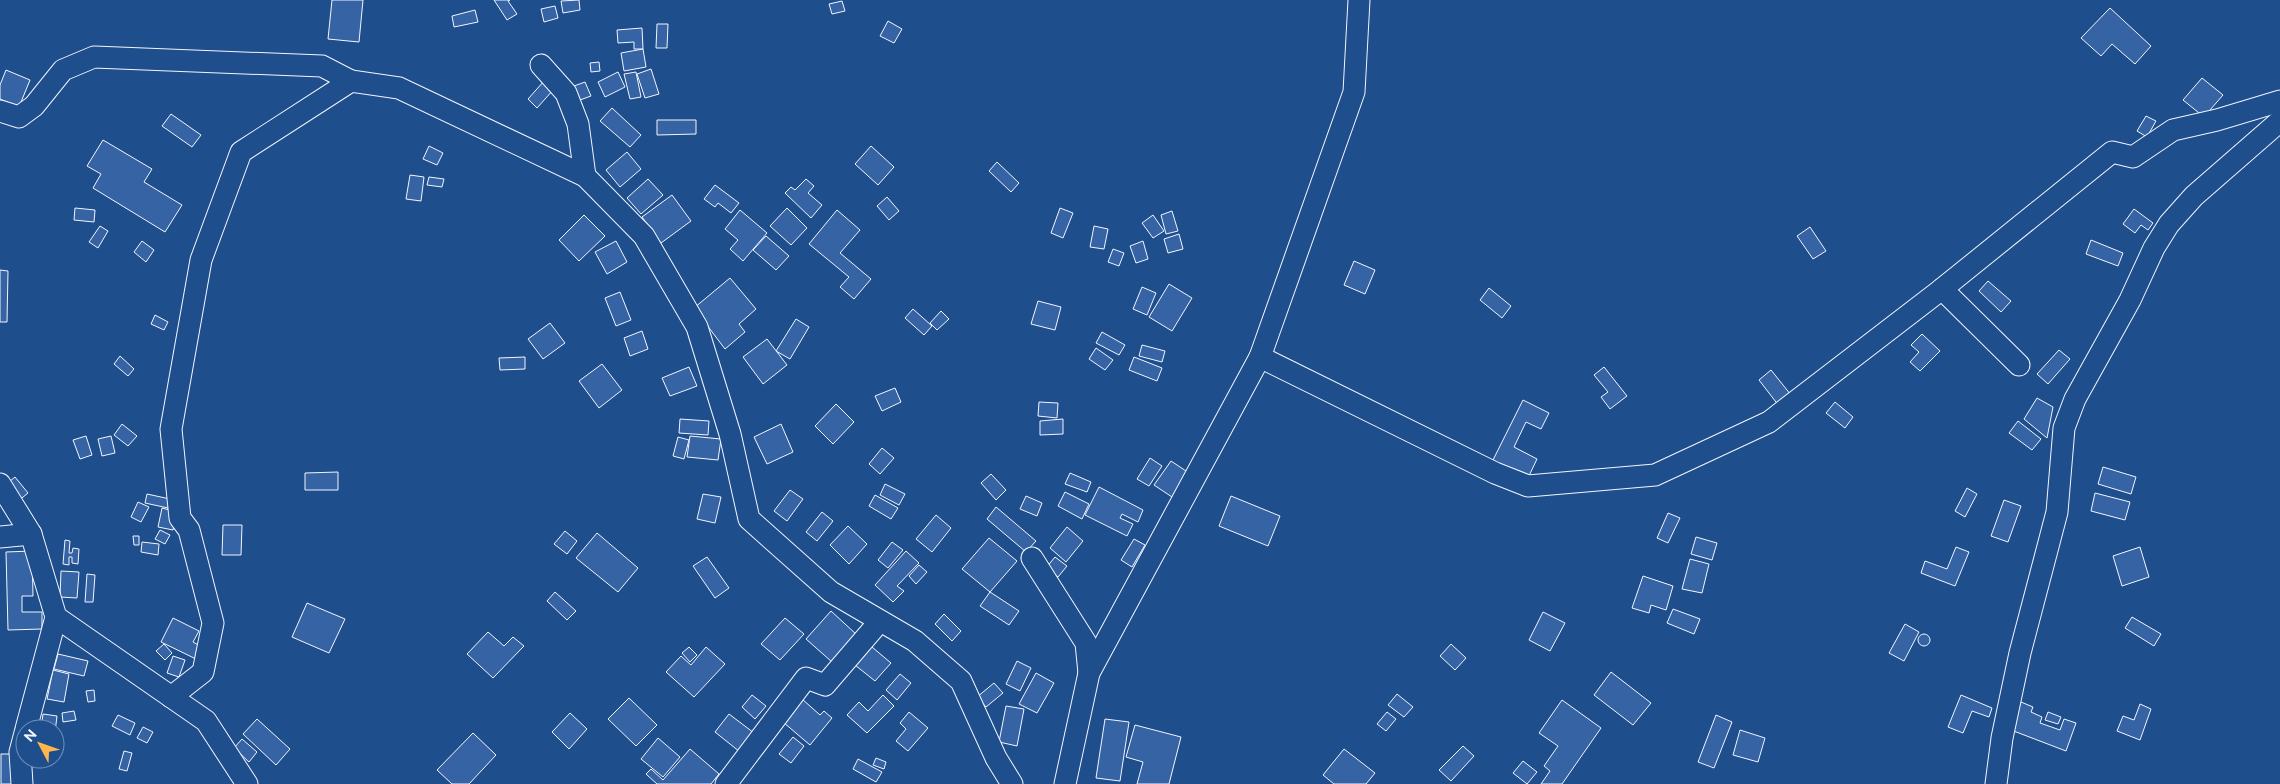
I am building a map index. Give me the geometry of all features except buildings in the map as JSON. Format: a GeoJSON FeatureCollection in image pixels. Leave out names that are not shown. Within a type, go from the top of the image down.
{"type":"FeatureCollection","features":[{"type":"Feature","properties":{"kind":"street"},"geometry":{"type":"LineString","coordinates":[[1065,784],[1089,673],[1260,357],[1354,92],[1359,0]]}},
{"type":"Feature","properties":{"kind":"street"},"geometry":{"type":"LineString","coordinates":[[0,111],[19,117],[34,106],[63,70],[94,58],[322,66],[351,81],[399,88],[585,176],[644,236],[697,327],[730,434],[749,519],[831,592],[915,641],[961,681],[996,758],[1012,784]]}},
{"type":"Feature","properties":{"kind":"street"},"geometry":{"type":"LineString","coordinates":[[541,65],[566,93],[578,124],[585,176]]}},
{"type":"Feature","properties":{"kind":"street"},"geometry":{"type":"LineString","coordinates":[[171,697],[203,672],[213,623],[189,530],[180,518],[171,429],[201,260],[241,152],[351,81]]}},
{"type":"Feature","properties":{"kind":"street"},"geometry":{"type":"LineString","coordinates":[[1260,357],[1495,473],[1528,486],[1655,475],[1769,422],[1942,290],[2112,152],[2133,157],[2173,130],[2217,120],[2280,101]]}},
{"type":"Feature","properties":{"kind":"street"},"geometry":{"type":"LineString","coordinates":[[1996,784],[2002,738],[2020,653],[2057,512],[2064,428],[2075,399],[2130,300],[2154,248],[2169,224],[2194,196],[2280,121]]}},
{"type":"Feature","properties":{"kind":"street"},"geometry":{"type":"LineString","coordinates":[[1942,290],[2018,365]]}},
{"type":"Feature","properties":{"kind":"street"},"geometry":{"type":"LineString","coordinates":[[0,484],[31,534],[56,618],[29,719]]}},
{"type":"Feature","properties":{"kind":"street"},"geometry":{"type":"LineString","coordinates":[[0,537],[31,534]]}},
{"type":"Feature","properties":{"kind":"street"},"geometry":{"type":"LineString","coordinates":[[1032,558],[1086,643],[1089,673]]}},
{"type":"Feature","properties":{"kind":"street"},"geometry":{"type":"LineString","coordinates":[[56,618],[206,721],[247,784]]}},
{"type":"Feature","properties":{"kind":"street"},"geometry":{"type":"LineString","coordinates":[[726,784],[806,678],[825,685],[880,621]]}},
{"type":"Feature","properties":{"kind":"street"},"geometry":{"type":"LineString","coordinates":[[21,769],[22,784]]}}]}
